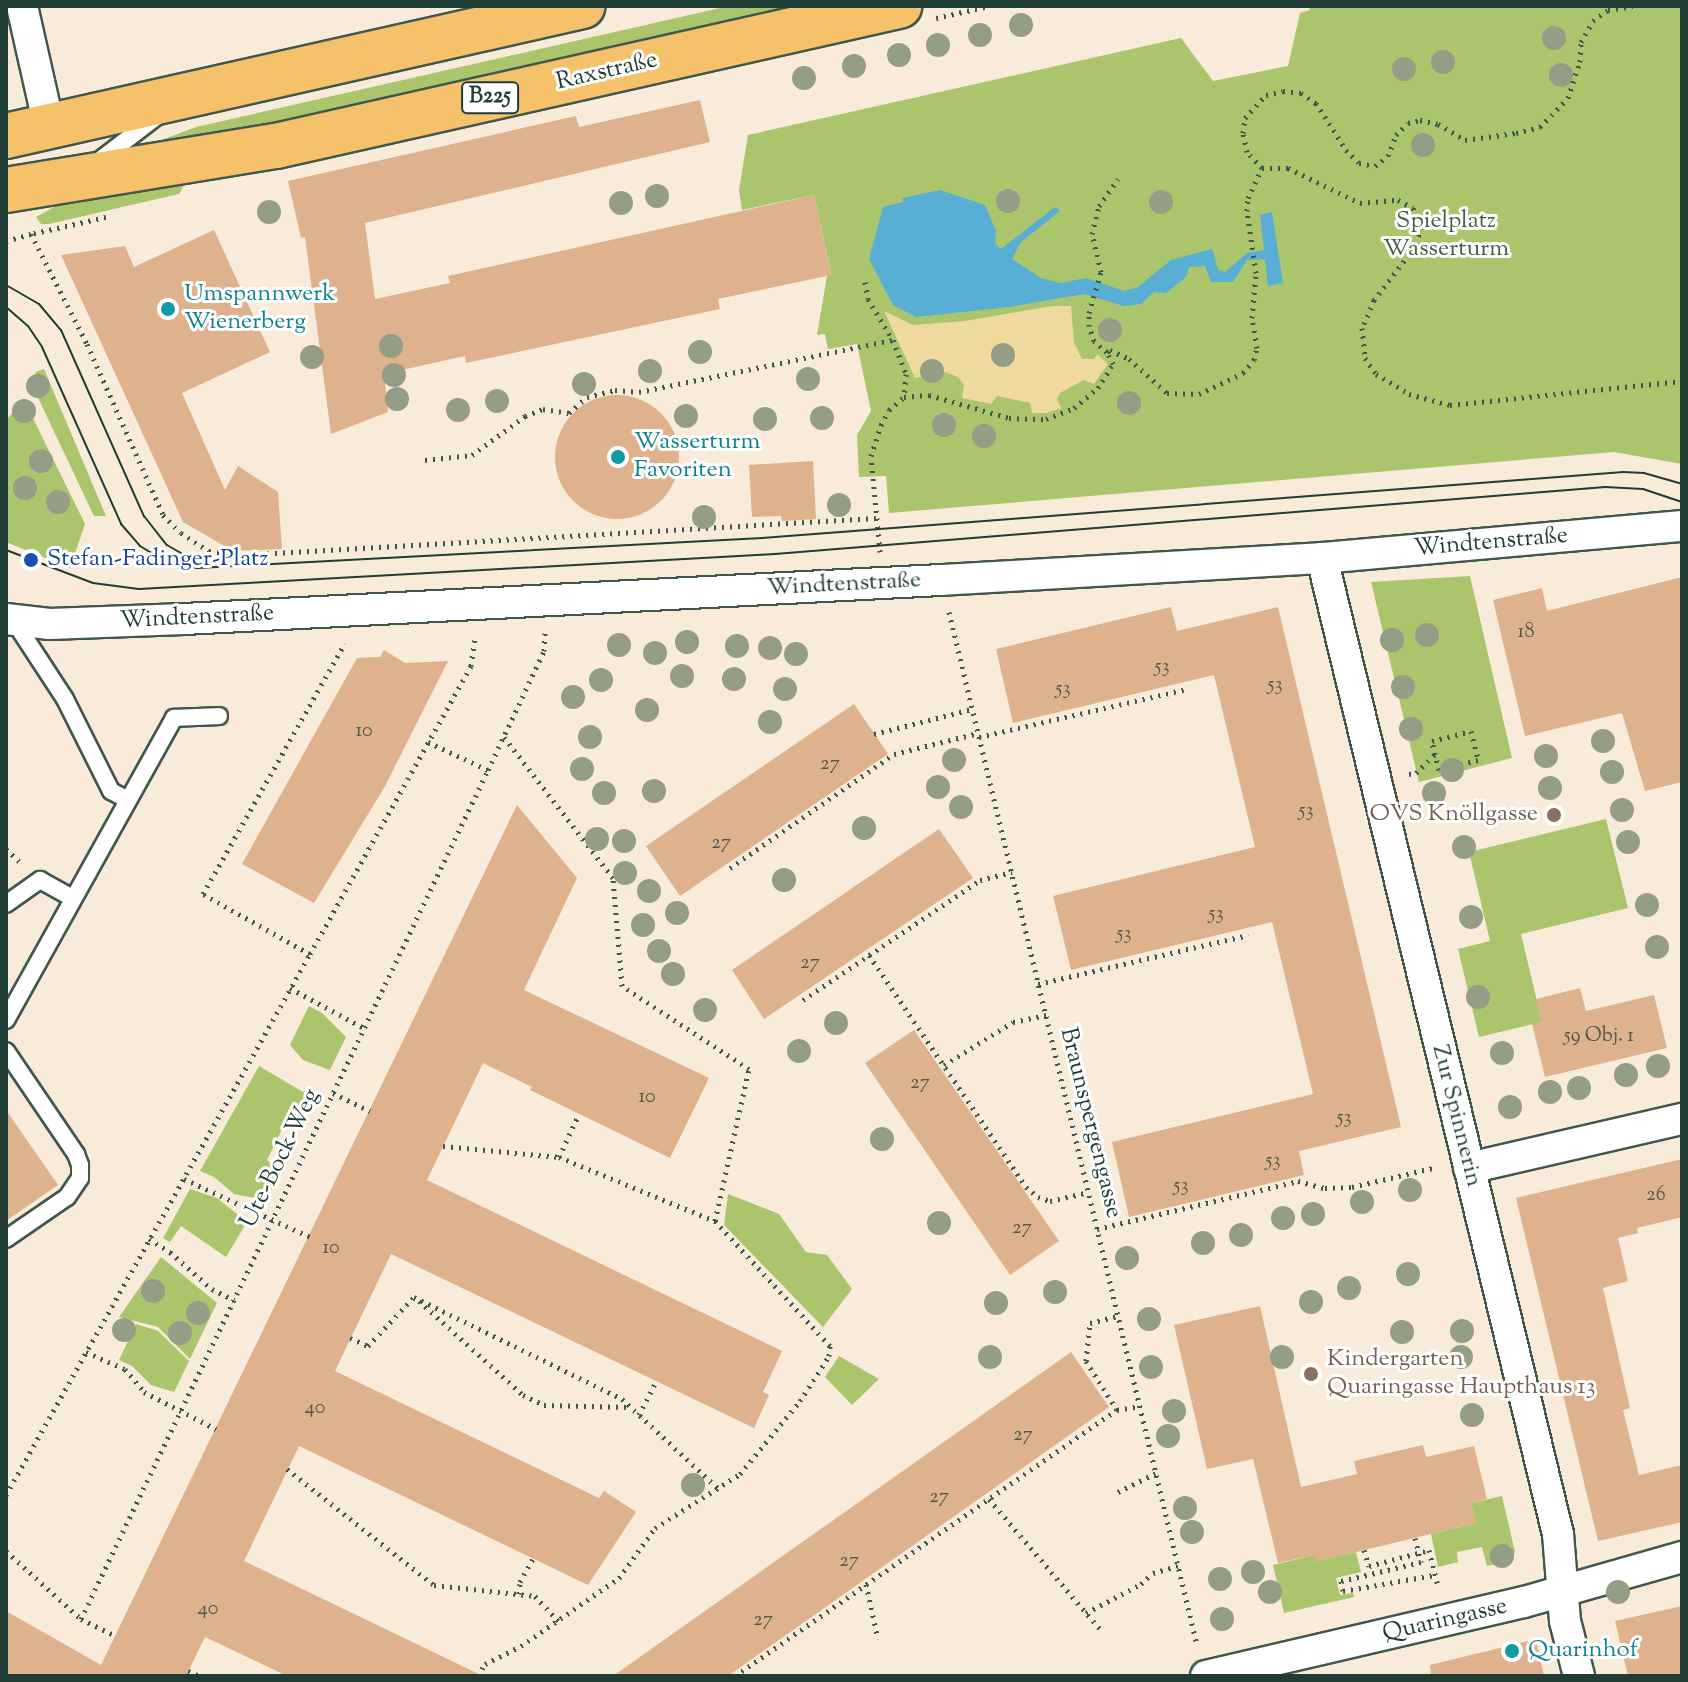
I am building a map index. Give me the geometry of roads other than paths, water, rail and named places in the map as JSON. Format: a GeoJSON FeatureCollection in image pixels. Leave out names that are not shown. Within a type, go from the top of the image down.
{"type":"FeatureCollection","features":[{"type":"Feature","properties":{"kind":"main road","name":"Raxstraße"},"geometry":{"type":"LineString","coordinates":[[6,136],[583,6]]}},
{"type":"Feature","properties":{"kind":"main road","name":"Raxstraße"},"geometry":{"type":"LineString","coordinates":[[6,190],[276,146],[899,6]]}},
{"type":"Feature","properties":{"kind":"street"},"geometry":{"type":"LineString","coordinates":[[22,6],[49,126]]}},
{"type":"Feature","properties":{"kind":"street","name":"Windtenstraße"},"geometry":{"type":"LineString","coordinates":[[10,620],[50,624],[184,619],[941,580],[1322,558],[1682,526]]}},
{"type":"Feature","properties":{"kind":"street","name":"Zur Spinnerin"},"geometry":{"type":"LineString","coordinates":[[1322,558],[1558,1534],[1565,1621],[1579,1676]]}},
{"type":"Feature","properties":{"kind":"street"},"geometry":{"type":"LineString","coordinates":[[1469,1168],[1682,1119]]}},
{"type":"Feature","properties":{"kind":"street","name":"Quaringasse"},"geometry":{"type":"LineString","coordinates":[[1201,1665],[1563,1591],[1682,1557]]}},
{"type":"Feature","properties":{"kind":"lane","name":"Raxstraße"},"geometry":{"type":"LineString","coordinates":[[79,176],[183,97]]}},
{"type":"Feature","properties":{"kind":"lane"},"geometry":{"type":"LineString","coordinates":[[10,620],[65,699],[111,791],[128,800]]}},
{"type":"Feature","properties":{"kind":"lane"},"geometry":{"type":"LineString","coordinates":[[6,1020],[174,718],[219,716]]}},
{"type":"Feature","properties":{"kind":"lane"},"geometry":{"type":"LineString","coordinates":[[6,904],[40,880],[73,898]]}},
{"type":"Feature","properties":{"kind":"lane"},"geometry":{"type":"LineString","coordinates":[[6,1051],[76,1154],[80,1165],[80,1178],[67,1197],[6,1239]]}},
{"type":"Feature","properties":{"kind":"water"},"geometry":{"type":"Polygon","coordinates":[[[940,190],[985,205],[996,231],[995,244],[1001,249],[1055,207],[1060,211],[1021,242],[1012,259],[1041,278],[1061,283],[1086,278],[1124,291],[1138,287],[1171,260],[1212,249],[1218,270],[1225,272],[1247,253],[1264,250],[1260,215],[1272,212],[1283,283],[1268,286],[1265,259],[1247,260],[1233,282],[1211,282],[1205,266],[1189,267],[1186,277],[1166,293],[1154,292],[1141,304],[1124,306],[1084,294],[1009,307],[916,317],[893,305],[869,259],[883,207],[903,202],[903,198],[940,190]]]}},
{"type":"Feature","properties":{"kind":"tram line"},"geometry":{"type":"LineString","coordinates":[[6,285],[39,304],[61,330],[144,516],[167,545],[193,560]]}},
{"type":"Feature","properties":{"kind":"tram line"},"geometry":{"type":"LineString","coordinates":[[6,307],[28,326],[42,347],[121,524],[140,546],[158,557],[197,568],[762,538],[1623,472],[1644,473],[1682,484]]}},
{"type":"Feature","properties":{"kind":"tram line"},"geometry":{"type":"LineString","coordinates":[[6,550],[93,583],[139,589],[775,554],[1605,487],[1643,489],[1682,502]]}},
{"type":"Feature","properties":{"kind":"place","name":"Umspannwerk Wienerberg"},"geometry":{"type":"Point","coordinates":[168,309]}},
{"type":"Feature","properties":{"kind":"place","name":"Wasserturm Favoriten"},"geometry":{"type":"Point","coordinates":[618,457]}},
{"type":"Feature","properties":{"kind":"place","name":"Stefan-Fadinger-Platz"},"geometry":{"type":"Point","coordinates":[31,560]}},
{"type":"Feature","properties":{"kind":"place","name":"OVS Knöllgasse"},"geometry":{"type":"Point","coordinates":[1554,815]}},
{"type":"Feature","properties":{"kind":"place","name":"Kindergarten Quaringasse Haupthaus 13"},"geometry":{"type":"Point","coordinates":[1311,1374]}},
{"type":"Feature","properties":{"kind":"place","name":"Quarinhof"},"geometry":{"type":"Point","coordinates":[1512,1651]}},
{"type":"Feature","properties":{"kind":"park label","name":"Spielplatz Wasserturm"},"geometry":{"type":"Point","coordinates":[1446,236]}}]}
